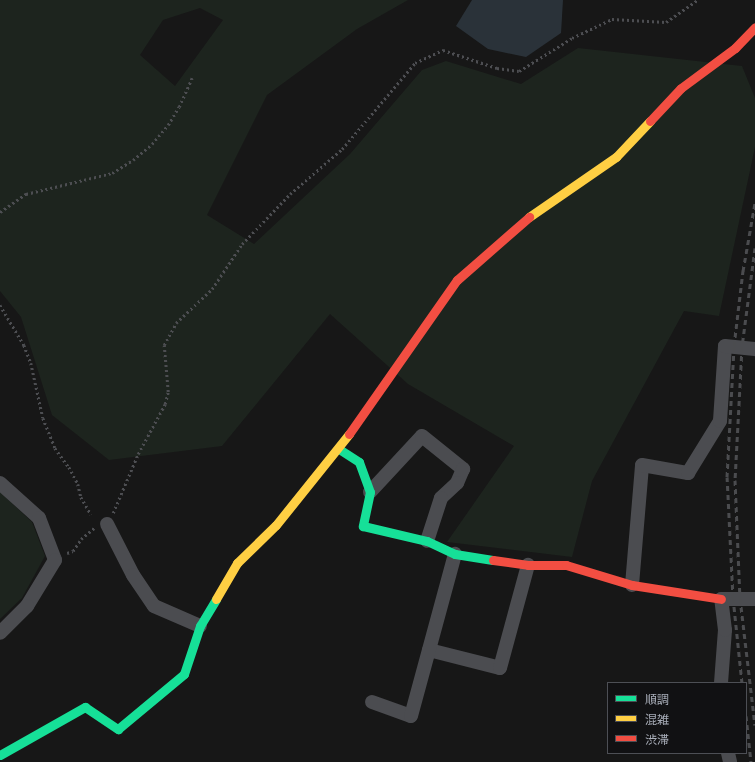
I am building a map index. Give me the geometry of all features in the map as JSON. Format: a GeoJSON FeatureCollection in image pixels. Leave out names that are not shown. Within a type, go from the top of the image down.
{"type":"FeatureCollection","features":[{"type":"Feature","properties":{"kind":"street"},"geometry":{"type":"LineString","coordinates":[[0,755],[85,707],[118,729],[184,674],[200,626],[237,563],[276,525],[338,449],[457,280],[527,219],[616,157],[681,88],[735,48],[755,27]]}},
{"type":"Feature","properties":{"kind":"street"},"geometry":{"type":"LineString","coordinates":[[632,585],[642,466],[688,473],[720,421],[725,346],[755,349]]}},
{"type":"Feature","properties":{"kind":"street"},"geometry":{"type":"LineString","coordinates":[[427,541],[441,498],[457,483],[463,469],[422,436],[370,492],[363,526],[427,541],[455,554],[528,565],[566,565],[632,585],[721,599],[755,599]]}},
{"type":"Feature","properties":{"kind":"street"},"geometry":{"type":"LineString","coordinates":[[338,449],[359,462],[370,492]]}},
{"type":"Feature","properties":{"kind":"street"},"geometry":{"type":"LineString","coordinates":[[0,483],[39,518],[55,560],[27,606],[0,633]]}},
{"type":"Feature","properties":{"kind":"street"},"geometry":{"type":"LineString","coordinates":[[107,524],[132,575],[154,606],[200,626]]}},
{"type":"Feature","properties":{"kind":"street"},"geometry":{"type":"LineString","coordinates":[[372,702],[411,716],[455,554]]}},
{"type":"Feature","properties":{"kind":"street"},"geometry":{"type":"LineString","coordinates":[[429,650],[500,668],[528,565]]}},
{"type":"Feature","properties":{"kind":"street"},"geometry":{"type":"LineString","coordinates":[[721,599],[725,630],[721,682]]}},
{"type":"Feature","properties":{"kind":"path"},"geometry":{"type":"LineString","coordinates":[[55,560],[73,550],[82,539],[99,524],[107,524],[138,454],[165,404],[168,392],[164,345],[176,323],[212,289],[242,244],[290,194],[342,149],[414,63],[443,50],[497,68],[519,71],[572,38],[612,19],[666,22],[697,0]]}},
{"type":"Feature","properties":{"kind":"path"},"geometry":{"type":"LineString","coordinates":[[0,212],[26,194],[112,173],[133,160],[152,144],[168,125],[179,107],[192,78]]}},
{"type":"Feature","properties":{"kind":"path"},"geometry":{"type":"LineString","coordinates":[[0,305],[24,345],[31,363],[43,418],[55,448],[69,467],[78,484],[81,497],[91,514]]}},
{"type":"Feature","properties":{"kind":"shaded area"},"geometry":{"type":"Polygon","coordinates":[[[0,0],[408,0],[357,29],[267,95],[207,215],[254,244],[350,154],[422,70],[446,61],[521,84],[578,48],[742,66],[755,98],[755,147],[719,316],[684,311],[592,481],[572,557],[447,542],[514,446],[408,384],[330,314],[222,446],[109,460],[52,415],[21,317],[0,291],[0,0]],[[200,8],[163,20],[140,55],[175,86],[223,20],[200,8]]]}},
{"type":"Feature","properties":{"kind":"shaded area"},"geometry":{"type":"Polygon","coordinates":[[[472,0],[563,0],[561,33],[526,57],[488,49],[456,26],[472,0]]]}},
{"type":"Feature","properties":{"kind":"shaded area"},"geometry":{"type":"Polygon","coordinates":[[[0,492],[32,522],[45,556],[22,598],[0,619],[0,492]]]}},
{"type":"Feature","properties":{"kind":"railway"},"geometry":{"type":"LineString","coordinates":[[742,682],[733,598],[727,477],[734,346],[743,271],[755,203]]}},
{"type":"Feature","properties":{"kind":"railway"},"geometry":{"type":"LineString","coordinates":[[755,248],[742,347],[735,480],[740,598],[755,725]]}},
{"type":"Feature","properties":{"kind":"railway"},"geometry":{"type":"LineString","coordinates":[[747,725],[751,762]]}},
{"type":"Feature","properties":{"kind":"traffic: fast"},"geometry":{"type":"LineString","coordinates":[[339,449],[359,462],[370,492],[363,526],[427,541],[455,554],[493,560]]}},
{"type":"Feature","properties":{"kind":"traffic: fast"},"geometry":{"type":"LineString","coordinates":[[0,755],[85,707],[118,729],[184,674],[200,626],[216,599]]}},
{"type":"Feature","properties":{"kind":"traffic: slow"},"geometry":{"type":"LineString","coordinates":[[529,217],[616,157],[650,121]]}},
{"type":"Feature","properties":{"kind":"traffic: slow"},"geometry":{"type":"LineString","coordinates":[[216,599],[237,563],[276,525],[349,434]]}},
{"type":"Feature","properties":{"kind":"traffic: jam"},"geometry":{"type":"LineString","coordinates":[[650,121],[681,88],[735,48],[755,27]]}},
{"type":"Feature","properties":{"kind":"traffic: jam"},"geometry":{"type":"LineString","coordinates":[[349,434],[457,280],[529,217]]}},
{"type":"Feature","properties":{"kind":"traffic: jam"},"geometry":{"type":"LineString","coordinates":[[493,560],[528,565],[566,565],[632,585],[721,599]]}}]}
